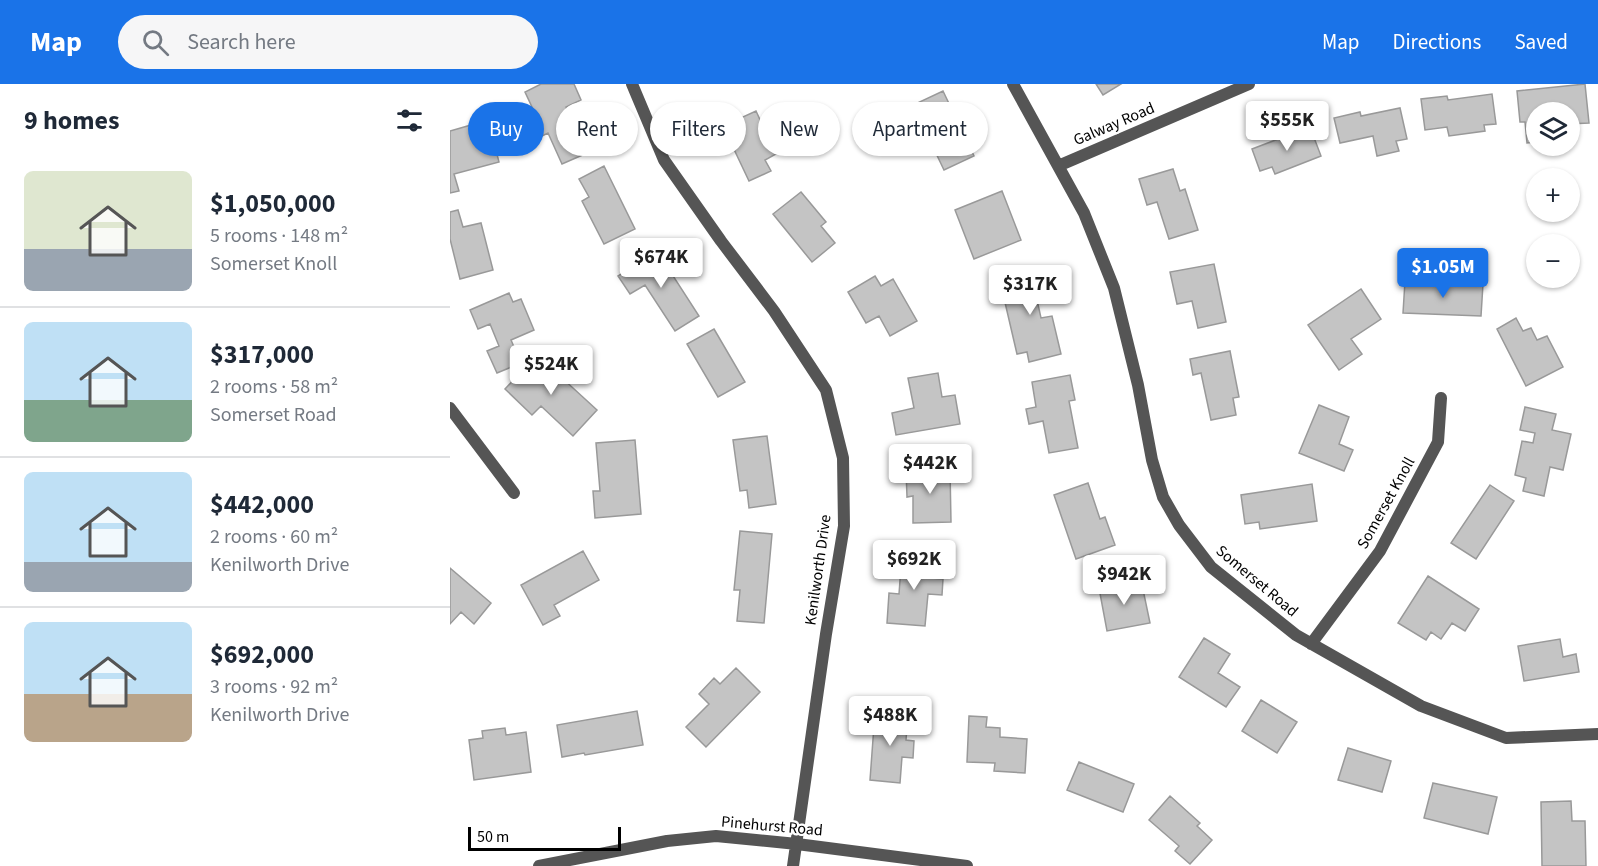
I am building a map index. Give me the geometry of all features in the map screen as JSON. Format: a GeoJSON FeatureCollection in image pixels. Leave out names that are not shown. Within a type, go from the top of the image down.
{"type":"FeatureCollection","features":[{"type":"Feature","properties":{"kind":"street","name":"Kenilworth Drive"},"geometry":{"type":"LineString","coordinates":[[632,84],[664,160],[774,312],[826,390],[843,458],[844,526],[793,866]]}},
{"type":"Feature","properties":{"kind":"street","name":"Somerset Road"},"geometry":{"type":"LineString","coordinates":[[1013,84],[1084,213],[1113,288],[1138,385],[1152,460],[1163,497],[1179,525],[1211,567],[1296,635],[1421,706],[1506,738],[1598,734]]}},
{"type":"Feature","properties":{"kind":"street","name":"Galway Road"},"geometry":{"type":"LineString","coordinates":[[1058,166],[1249,84]]}},
{"type":"Feature","properties":{"kind":"street","name":"Somerset Knoll"},"geometry":{"type":"LineString","coordinates":[[1311,644],[1380,551],[1428,462],[1438,442],[1441,398]]}},
{"type":"Feature","properties":{"kind":"street"},"geometry":{"type":"LineString","coordinates":[[450,408],[514,494]]}},
{"type":"Feature","properties":{"kind":"street","name":"Pinehurst Road"},"geometry":{"type":"LineString","coordinates":[[539,866],[704,837],[797,843],[967,866]]}},
{"type":"Feature","properties":{"kind":"building"},"geometry":{"type":"Polygon","coordinates":[[[541,84],[574,84],[581,100],[556,102],[556,151],[548,133],[544,135],[544,102],[530,102],[525,92],[541,84]]]}},
{"type":"Feature","properties":{"kind":"building"},"geometry":{"type":"Polygon","coordinates":[[[1096,84],[1121,84],[1103,95],[1096,84]]]}},
{"type":"Feature","properties":{"kind":"building"},"geometry":{"type":"Polygon","coordinates":[[[1585,84],[1589,123],[1580,123],[1580,102],[1526,102],[1526,132],[1525,122],[1520,122],[1517,91],[1585,84]]]}},
{"type":"Feature","properties":{"kind":"building"},"geometry":{"type":"Polygon","coordinates":[[[943,91],[948,102],[919,102],[943,91]]]}},
{"type":"Feature","properties":{"kind":"building"},"geometry":{"type":"Polygon","coordinates":[[[1492,94],[1496,124],[1484,125],[1485,131],[1449,136],[1447,127],[1425,130],[1421,99],[1447,96],[1448,100],[1492,94]]]}},
{"type":"Feature","properties":{"kind":"building"},"geometry":{"type":"Polygon","coordinates":[[[1400,108],[1407,139],[1396,141],[1399,151],[1377,156],[1373,136],[1340,143],[1334,118],[1360,112],[1361,116],[1400,108]]]}},
{"type":"Feature","properties":{"kind":"building"},"geometry":{"type":"Polygon","coordinates":[[[756,111],[758,115],[758,156],[772,156],[765,160],[771,171],[749,181],[737,156],[746,156],[746,116],[756,111]]]}},
{"type":"Feature","properties":{"kind":"building"},"geometry":{"type":"Polygon","coordinates":[[[468,126],[468,156],[497,156],[499,162],[454,174],[459,191],[450,193],[450,131],[468,126]]]}},
{"type":"Feature","properties":{"kind":"building"},"geometry":{"type":"Polygon","coordinates":[[[1310,127],[1321,156],[1275,174],[1272,167],[1260,171],[1252,149],[1310,127]]]}},
{"type":"Feature","properties":{"kind":"building"},"geometry":{"type":"Polygon","coordinates":[[[558,156],[580,156],[562,164],[558,156]]]}},
{"type":"Feature","properties":{"kind":"building"},"geometry":{"type":"Polygon","coordinates":[[[937,156],[974,156],[944,170],[937,156]]]}},
{"type":"Feature","properties":{"kind":"building"},"geometry":{"type":"Polygon","coordinates":[[[604,166],[635,229],[604,244],[582,201],[589,197],[579,179],[604,166]]]}},
{"type":"Feature","properties":{"kind":"building"},"geometry":{"type":"Polygon","coordinates":[[[1173,169],[1180,191],[1185,189],[1198,230],[1169,239],[1157,202],[1147,205],[1139,179],[1173,169]]]}},
{"type":"Feature","properties":{"kind":"building"},"geometry":{"type":"Polygon","coordinates":[[[1002,191],[1021,240],[974,259],[955,210],[1002,191]]]}},
{"type":"Feature","properties":{"kind":"building"},"geometry":{"type":"Polygon","coordinates":[[[801,192],[826,222],[821,226],[835,243],[812,262],[773,214],[801,192]]]}},
{"type":"Feature","properties":{"kind":"building"},"geometry":{"type":"Polygon","coordinates":[[[458,210],[463,227],[481,223],[493,270],[460,279],[450,239],[450,212],[458,210]]]}},
{"type":"Feature","properties":{"kind":"building"},"geometry":{"type":"Polygon","coordinates":[[[657,251],[699,316],[675,331],[645,285],[630,294],[618,276],[657,251]]]}},
{"type":"Feature","properties":{"kind":"building"},"geometry":{"type":"Polygon","coordinates":[[[1214,264],[1226,322],[1198,328],[1192,301],[1177,304],[1170,272],[1214,264]]]}},
{"type":"Feature","properties":{"kind":"building"},"geometry":{"type":"Polygon","coordinates":[[[1044,271],[1050,297],[1037,300],[1041,318],[1052,316],[1061,354],[1029,362],[1027,352],[1017,354],[1000,281],[1044,271]]]}},
{"type":"Feature","properties":{"kind":"building"},"geometry":{"type":"Polygon","coordinates":[[[875,276],[881,286],[893,279],[917,321],[890,336],[879,316],[866,323],[848,292],[875,276]]]}},
{"type":"Feature","properties":{"kind":"building"},"geometry":{"type":"Polygon","coordinates":[[[1405,281],[1483,284],[1481,316],[1403,313],[1405,281]]]}},
{"type":"Feature","properties":{"kind":"building"},"geometry":{"type":"Polygon","coordinates":[[[1361,289],[1381,319],[1351,339],[1362,354],[1339,370],[1308,325],[1361,289]]]}},
{"type":"Feature","properties":{"kind":"building"},"geometry":{"type":"Polygon","coordinates":[[[509,293],[513,302],[521,299],[534,330],[511,340],[521,363],[497,373],[487,351],[499,346],[490,324],[478,329],[470,310],[509,293]]]}},
{"type":"Feature","properties":{"kind":"building"},"geometry":{"type":"Polygon","coordinates":[[[1516,318],[1523,331],[1531,328],[1537,340],[1547,336],[1563,367],[1526,386],[1497,329],[1516,318]]]}},
{"type":"Feature","properties":{"kind":"building"},"geometry":{"type":"Polygon","coordinates":[[[714,329],[745,382],[718,397],[687,344],[714,329]]]}},
{"type":"Feature","properties":{"kind":"building"},"geometry":{"type":"Polygon","coordinates":[[[1230,351],[1239,397],[1233,398],[1236,415],[1211,420],[1201,373],[1193,375],[1190,359],[1230,351]]]}},
{"type":"Feature","properties":{"kind":"building"},"geometry":{"type":"Polygon","coordinates":[[[537,355],[597,410],[573,436],[541,406],[532,415],[505,389],[537,355]]]}},
{"type":"Feature","properties":{"kind":"building"},"geometry":{"type":"Polygon","coordinates":[[[938,373],[942,397],[955,395],[960,424],[896,435],[892,413],[914,408],[908,378],[938,373]]]}},
{"type":"Feature","properties":{"kind":"building"},"geometry":{"type":"Polygon","coordinates":[[[1070,375],[1075,400],[1069,401],[1078,448],[1049,453],[1043,421],[1029,424],[1026,409],[1036,407],[1032,382],[1070,375]]]}},
{"type":"Feature","properties":{"kind":"building"},"geometry":{"type":"Polygon","coordinates":[[[1319,405],[1349,417],[1339,444],[1353,450],[1344,471],[1299,453],[1319,405]]]}},
{"type":"Feature","properties":{"kind":"building"},"geometry":{"type":"Polygon","coordinates":[[[1525,407],[1556,414],[1552,430],[1571,434],[1563,470],[1550,467],[1544,496],[1523,491],[1526,478],[1515,475],[1522,441],[1533,443],[1535,433],[1520,430],[1525,407]]]}},
{"type":"Feature","properties":{"kind":"building"},"geometry":{"type":"Polygon","coordinates":[[[767,436],[776,504],[749,508],[747,490],[740,491],[733,440],[767,436]]]}},
{"type":"Feature","properties":{"kind":"building"},"geometry":{"type":"Polygon","coordinates":[[[635,440],[641,514],[595,518],[593,491],[600,491],[596,443],[635,440]]]}},
{"type":"Feature","properties":{"kind":"building"},"geometry":{"type":"Polygon","coordinates":[[[950,469],[951,522],[913,523],[913,496],[907,497],[906,470],[950,469]]]}},
{"type":"Feature","properties":{"kind":"building"},"geometry":{"type":"Polygon","coordinates":[[[1088,483],[1100,519],[1105,517],[1115,545],[1076,559],[1054,495],[1088,483]]]}},
{"type":"Feature","properties":{"kind":"building"},"geometry":{"type":"Polygon","coordinates":[[[1312,484],[1317,521],[1260,529],[1259,522],[1245,524],[1241,495],[1312,484]]]}},
{"type":"Feature","properties":{"kind":"building"},"geometry":{"type":"Polygon","coordinates":[[[1490,485],[1514,501],[1476,559],[1451,543],[1490,485]]]}},
{"type":"Feature","properties":{"kind":"building"},"geometry":{"type":"Polygon","coordinates":[[[740,531],[772,534],[764,623],[737,621],[740,590],[734,590],[740,531]]]}},
{"type":"Feature","properties":{"kind":"building"},"geometry":{"type":"Polygon","coordinates":[[[583,551],[599,580],[554,605],[560,616],[543,625],[521,585],[583,551]]]}},
{"type":"Feature","properties":{"kind":"building"},"geometry":{"type":"Polygon","coordinates":[[[902,554],[933,557],[931,578],[943,579],[942,595],[928,594],[925,626],[887,623],[889,593],[899,594],[902,554]]]}},
{"type":"Feature","properties":{"kind":"building"},"geometry":{"type":"Polygon","coordinates":[[[450,568],[491,603],[474,624],[461,612],[450,624],[450,568]]]}},
{"type":"Feature","properties":{"kind":"building"},"geometry":{"type":"Polygon","coordinates":[[[1428,576],[1479,609],[1465,631],[1452,623],[1441,639],[1431,632],[1426,640],[1398,623],[1428,576]]]}},
{"type":"Feature","properties":{"kind":"building"},"geometry":{"type":"Polygon","coordinates":[[[1141,580],[1150,623],[1107,631],[1099,588],[1141,580]]]}},
{"type":"Feature","properties":{"kind":"building"},"geometry":{"type":"Polygon","coordinates":[[[1204,638],[1230,654],[1218,673],[1240,687],[1226,707],[1179,677],[1204,638]]]}},
{"type":"Feature","properties":{"kind":"building"},"geometry":{"type":"Polygon","coordinates":[[[1560,639],[1563,657],[1576,654],[1579,672],[1524,681],[1518,646],[1560,639]]]}},
{"type":"Feature","properties":{"kind":"building"},"geometry":{"type":"Polygon","coordinates":[[[736,668],[760,692],[706,747],[686,727],[709,704],[699,694],[714,678],[720,684],[736,668]]]}},
{"type":"Feature","properties":{"kind":"building"},"geometry":{"type":"Polygon","coordinates":[[[1261,700],[1297,722],[1277,753],[1242,731],[1261,700]]]}},
{"type":"Feature","properties":{"kind":"building"},"geometry":{"type":"Polygon","coordinates":[[[637,711],[643,745],[562,757],[557,725],[637,711]]]}},
{"type":"Feature","properties":{"kind":"building"},"geometry":{"type":"Polygon","coordinates":[[[875,712],[908,715],[906,740],[914,741],[913,758],[902,757],[900,783],[870,780],[875,712]]]}},
{"type":"Feature","properties":{"kind":"building"},"geometry":{"type":"Polygon","coordinates":[[[969,716],[987,717],[986,727],[1000,728],[1000,737],[1027,739],[1025,773],[994,771],[995,763],[967,762],[969,716]]]}},
{"type":"Feature","properties":{"kind":"building"},"geometry":{"type":"Polygon","coordinates":[[[505,728],[506,735],[526,732],[531,772],[474,780],[469,740],[483,738],[482,731],[505,728]]]}},
{"type":"Feature","properties":{"kind":"building"},"geometry":{"type":"Polygon","coordinates":[[[1348,748],[1391,761],[1382,792],[1338,780],[1348,748]]]}},
{"type":"Feature","properties":{"kind":"building"},"geometry":{"type":"Polygon","coordinates":[[[1079,762],[1134,784],[1123,812],[1067,790],[1079,762]]]}},
{"type":"Feature","properties":{"kind":"building"},"geometry":{"type":"Polygon","coordinates":[[[1433,783],[1497,797],[1488,834],[1424,818],[1433,783]]]}},
{"type":"Feature","properties":{"kind":"building"},"geometry":{"type":"Polygon","coordinates":[[[1170,796],[1200,823],[1197,826],[1212,840],[1190,864],[1175,851],[1179,846],[1149,820],[1170,796]]]}},
{"type":"Feature","properties":{"kind":"building"},"geometry":{"type":"Polygon","coordinates":[[[1571,801],[1572,821],[1585,821],[1586,866],[1542,866],[1541,802],[1571,801]]]}}]}
